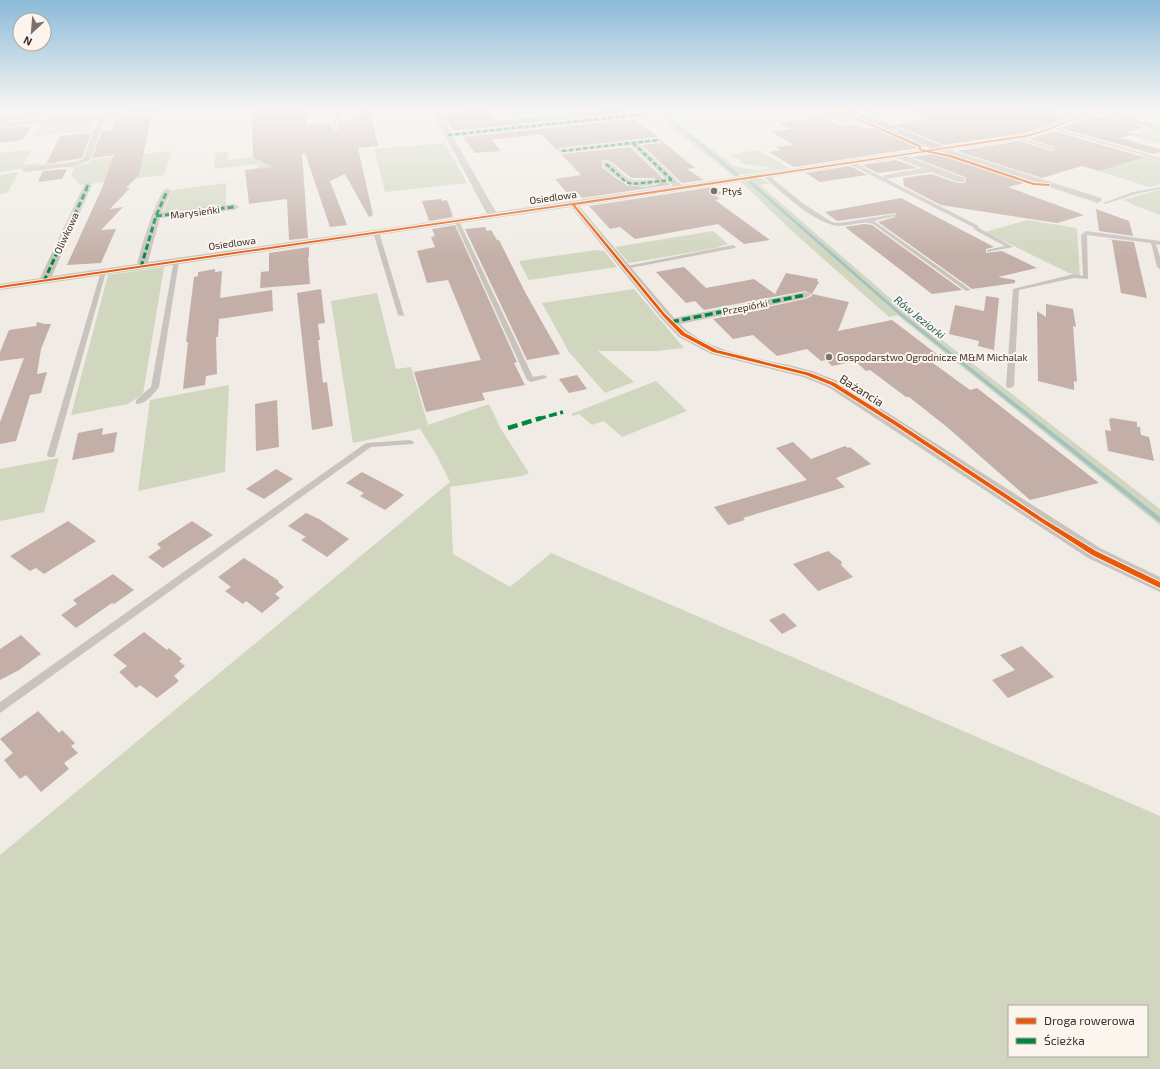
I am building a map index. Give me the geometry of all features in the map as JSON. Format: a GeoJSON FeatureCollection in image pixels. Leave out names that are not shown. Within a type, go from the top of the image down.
{"type":"FeatureCollection","features":[{"type":"Feature","properties":{"kind":"street"},"geometry":{"type":"LineString","coordinates":[[26,170],[75,164],[86,159]]}},
{"type":"Feature","properties":{"kind":"street"},"geometry":{"type":"LineString","coordinates":[[461,159],[493,216]]}},
{"type":"Feature","properties":{"kind":"street"},"geometry":{"type":"LineString","coordinates":[[650,159],[680,188]]}},
{"type":"Feature","properties":{"kind":"street","name":"Osiedlowa"},"geometry":{"type":"LineString","coordinates":[[0,287],[493,216],[870,159]]}},
{"type":"Feature","properties":{"kind":"street"},"geometry":{"type":"LineString","coordinates":[[906,159],[961,180]]}},
{"type":"Feature","properties":{"kind":"street"},"geometry":{"type":"LineString","coordinates":[[972,159],[1101,202]]}},
{"type":"Feature","properties":{"kind":"street"},"geometry":{"type":"LineString","coordinates":[[606,164],[626,182],[632,184],[672,180]]}},
{"type":"Feature","properties":{"kind":"street"},"geometry":{"type":"LineString","coordinates":[[888,176],[932,169]]}},
{"type":"Feature","properties":{"kind":"street","name":"Oliwkowa"},"geometry":{"type":"LineString","coordinates":[[44,281],[88,185]]}},
{"type":"Feature","properties":{"kind":"street","name":"Marysieńki"},"geometry":{"type":"LineString","coordinates":[[141,266],[156,216],[167,191]]}},
{"type":"Feature","properties":{"kind":"street","name":"Bażancia"},"geometry":{"type":"LineString","coordinates":[[574,204],[625,267],[678,320],[683,334],[714,351],[808,374],[832,384],[895,423],[1042,521],[1094,553],[1160,585]]}},
{"type":"Feature","properties":{"kind":"street","name":"Marysieńki"},"geometry":{"type":"LineString","coordinates":[[156,216],[234,207]]}},
{"type":"Feature","properties":{"kind":"street","name":"Przepiórki"},"geometry":{"type":"LineString","coordinates":[[678,320],[805,295]]}},
{"type":"Feature","properties":{"kind":"lane"},"geometry":{"type":"LineString","coordinates":[[849,162],[975,226],[977,229],[1010,246],[989,251]]}},
{"type":"Feature","properties":{"kind":"lane"},"geometry":{"type":"LineString","coordinates":[[765,175],[795,200],[829,222],[844,224],[893,215]]}},
{"type":"Feature","properties":{"kind":"lane"},"geometry":{"type":"LineString","coordinates":[[1101,202],[1160,188]]}},
{"type":"Feature","properties":{"kind":"lane"},"geometry":{"type":"LineString","coordinates":[[870,220],[968,290]]}},
{"type":"Feature","properties":{"kind":"lane"},"geometry":{"type":"LineString","coordinates":[[456,221],[531,380],[544,378]]}},
{"type":"Feature","properties":{"kind":"lane"},"geometry":{"type":"LineString","coordinates":[[376,232],[401,315]]}},
{"type":"Feature","properties":{"kind":"lane"},"geometry":{"type":"LineString","coordinates":[[1010,386],[1016,289],[1074,276],[1086,278],[1084,235],[1086,232],[1160,243]]}},
{"type":"Feature","properties":{"kind":"lane"},"geometry":{"type":"LineString","coordinates":[[1153,242],[1160,268]]}},
{"type":"Feature","properties":{"kind":"lane"},"geometry":{"type":"LineString","coordinates":[[625,267],[733,247]]}},
{"type":"Feature","properties":{"kind":"lane"},"geometry":{"type":"LineString","coordinates":[[139,402],[150,394],[155,387],[176,261]]}},
{"type":"Feature","properties":{"kind":"lane"},"geometry":{"type":"LineString","coordinates":[[52,455],[103,272]]}},
{"type":"Feature","properties":{"kind":"lane"},"geometry":{"type":"LineString","coordinates":[[0,708],[369,445],[410,442]]}},
{"type":"Feature","properties":{"kind":"green space"},"geometry":{"type":"Polygon","coordinates":[[[0,159],[26,159],[23,165],[69,162],[0,172],[0,159]]]}},
{"type":"Feature","properties":{"kind":"green space"},"geometry":{"type":"Polygon","coordinates":[[[92,159],[169,159],[164,175],[80,185],[71,175],[75,168],[68,167],[88,164],[92,159]]]}},
{"type":"Feature","properties":{"kind":"green space"},"geometry":{"type":"Polygon","coordinates":[[[215,159],[285,159],[286,176],[257,179],[257,164],[214,169],[215,159]]]}},
{"type":"Feature","properties":{"kind":"green space"},"geometry":{"type":"Polygon","coordinates":[[[377,159],[454,159],[467,183],[385,192],[377,159]]]}},
{"type":"Feature","properties":{"kind":"green space"},"geometry":{"type":"Polygon","coordinates":[[[711,159],[725,159],[734,166],[759,171],[771,168],[744,164],[737,159],[773,159],[789,168],[733,176],[711,159]]]}},
{"type":"Feature","properties":{"kind":"green space"},"geometry":{"type":"Polygon","coordinates":[[[1135,159],[1155,159],[1160,160],[1160,184],[1149,187],[1099,171],[1135,159]]]}},
{"type":"Feature","properties":{"kind":"green space"},"geometry":{"type":"Polygon","coordinates":[[[19,172],[7,193],[0,194],[0,175],[19,172]]]}},
{"type":"Feature","properties":{"kind":"green space"},"geometry":{"type":"Polygon","coordinates":[[[760,178],[770,183],[760,185],[906,312],[1160,509],[1160,525],[897,315],[889,317],[793,232],[740,181],[760,178]]]}},
{"type":"Feature","properties":{"kind":"green space"},"geometry":{"type":"Polygon","coordinates":[[[226,183],[226,206],[163,213],[172,190],[226,183]]]}},
{"type":"Feature","properties":{"kind":"green space"},"geometry":{"type":"Polygon","coordinates":[[[1158,190],[1160,191],[1160,215],[1123,200],[1158,190]]]}},
{"type":"Feature","properties":{"kind":"green space"},"geometry":{"type":"Polygon","coordinates":[[[1027,220],[1077,228],[1080,276],[1069,273],[985,232],[1027,220]]]}},
{"type":"Feature","properties":{"kind":"green space"},"geometry":{"type":"Polygon","coordinates":[[[713,231],[728,244],[716,248],[629,263],[615,247],[713,231]]]}},
{"type":"Feature","properties":{"kind":"green space"},"geometry":{"type":"Polygon","coordinates":[[[597,250],[604,251],[617,267],[529,280],[519,261],[597,250]]]}},
{"type":"Feature","properties":{"kind":"green space"},"geometry":{"type":"Polygon","coordinates":[[[164,267],[143,394],[128,404],[71,415],[108,275],[164,267]]]}},
{"type":"Feature","properties":{"kind":"green space"},"geometry":{"type":"Polygon","coordinates":[[[634,289],[684,348],[656,351],[598,351],[634,382],[605,393],[569,352],[542,303],[634,289]]]}},
{"type":"Feature","properties":{"kind":"green space"},"geometry":{"type":"Polygon","coordinates":[[[377,293],[396,369],[411,367],[428,425],[489,404],[501,429],[529,473],[522,476],[450,487],[453,554],[510,587],[551,553],[1160,816],[1160,1069],[0,1069],[0,855],[450,482],[436,454],[420,429],[353,443],[331,301],[377,293]]]}},
{"type":"Feature","properties":{"kind":"green space"},"geometry":{"type":"Polygon","coordinates":[[[656,381],[687,411],[622,437],[604,421],[592,425],[579,414],[573,416],[571,414],[656,381]]]}},
{"type":"Feature","properties":{"kind":"green space"},"geometry":{"type":"Polygon","coordinates":[[[229,385],[225,472],[138,491],[150,400],[229,385]]]}},
{"type":"Feature","properties":{"kind":"green space"},"geometry":{"type":"Polygon","coordinates":[[[59,458],[44,512],[0,521],[0,469],[59,458]]]}},
{"type":"Feature","properties":{"kind":"building"},"geometry":{"type":"Polygon","coordinates":[[[49,159],[77,159],[46,164],[49,159]]]}},
{"type":"Feature","properties":{"kind":"building"},"geometry":{"type":"Polygon","coordinates":[[[113,159],[142,159],[139,175],[126,188],[130,188],[110,209],[123,207],[101,230],[116,229],[101,263],[67,265],[102,188],[113,159]]]}},
{"type":"Feature","properties":{"kind":"building"},"geometry":{"type":"Polygon","coordinates":[[[257,159],[302,159],[308,238],[289,240],[287,199],[249,204],[245,170],[273,167],[257,159]]]}},
{"type":"Feature","properties":{"kind":"building"},"geometry":{"type":"Polygon","coordinates":[[[307,159],[360,159],[373,215],[369,217],[345,174],[330,181],[347,225],[330,227],[307,159]]]}},
{"type":"Feature","properties":{"kind":"building"},"geometry":{"type":"Polygon","coordinates":[[[566,159],[643,159],[670,185],[582,198],[578,193],[568,194],[555,179],[581,175],[566,159]],[[607,160],[602,161],[602,167],[627,185],[646,187],[656,185],[660,182],[653,178],[631,178],[614,164],[607,160]]]}},
{"type":"Feature","properties":{"kind":"building"},"geometry":{"type":"Polygon","coordinates":[[[657,159],[684,159],[695,168],[687,169],[704,180],[682,183],[657,159]]]}},
{"type":"Feature","properties":{"kind":"building"},"geometry":{"type":"Polygon","coordinates":[[[780,159],[847,159],[794,167],[780,159]]]}},
{"type":"Feature","properties":{"kind":"building"},"geometry":{"type":"Polygon","coordinates":[[[917,159],[958,159],[1028,182],[1008,187],[1084,215],[1057,223],[941,205],[904,186],[903,178],[931,174],[957,183],[965,183],[965,177],[917,159]]]}},
{"type":"Feature","properties":{"kind":"building"},"geometry":{"type":"Polygon","coordinates":[[[982,159],[1138,159],[1099,171],[1082,166],[1042,178],[982,159]]]}},
{"type":"Feature","properties":{"kind":"building"},"geometry":{"type":"Polygon","coordinates":[[[896,160],[917,168],[878,173],[862,165],[896,160]]]}},
{"type":"Feature","properties":{"kind":"building"},"geometry":{"type":"Polygon","coordinates":[[[850,166],[867,175],[820,182],[806,173],[850,166]]]}},
{"type":"Feature","properties":{"kind":"building"},"geometry":{"type":"Polygon","coordinates":[[[67,169],[62,179],[38,182],[43,171],[67,169]]]}},
{"type":"Feature","properties":{"kind":"building"},"geometry":{"type":"Polygon","coordinates":[[[713,187],[723,194],[715,195],[720,199],[715,200],[770,240],[744,244],[718,224],[635,239],[620,227],[610,229],[589,206],[713,187]]]}},
{"type":"Feature","properties":{"kind":"building"},"geometry":{"type":"Polygon","coordinates":[[[901,198],[994,247],[986,249],[986,253],[1002,251],[1037,268],[998,277],[1015,280],[1015,283],[972,289],[878,222],[895,217],[896,213],[837,221],[825,212],[901,198]]]}},
{"type":"Feature","properties":{"kind":"building"},"geometry":{"type":"Polygon","coordinates":[[[441,199],[442,201],[447,200],[453,217],[429,221],[422,201],[441,199]]]}},
{"type":"Feature","properties":{"kind":"building"},"geometry":{"type":"Polygon","coordinates":[[[1096,209],[1129,221],[1133,236],[1099,231],[1096,209]]]}},
{"type":"Feature","properties":{"kind":"building"},"geometry":{"type":"Polygon","coordinates":[[[864,224],[872,225],[962,290],[932,294],[845,227],[864,224]]]}},
{"type":"Feature","properties":{"kind":"building"},"geometry":{"type":"Polygon","coordinates":[[[455,225],[517,362],[514,363],[525,385],[482,393],[485,400],[426,412],[414,372],[481,360],[448,280],[427,283],[417,251],[435,247],[431,237],[435,236],[432,229],[455,225]]]}},
{"type":"Feature","properties":{"kind":"building"},"geometry":{"type":"Polygon","coordinates":[[[485,227],[487,231],[491,230],[497,240],[499,240],[525,292],[560,354],[527,360],[465,229],[485,227]]]}},
{"type":"Feature","properties":{"kind":"building"},"geometry":{"type":"Polygon","coordinates":[[[1105,239],[1134,242],[1147,298],[1121,293],[1112,240],[1105,239]]]}},
{"type":"Feature","properties":{"kind":"building"},"geometry":{"type":"Polygon","coordinates":[[[309,247],[308,257],[310,284],[260,288],[261,272],[269,271],[269,253],[309,247]]]}},
{"type":"Feature","properties":{"kind":"building"},"geometry":{"type":"Polygon","coordinates":[[[684,267],[706,288],[754,279],[775,294],[786,273],[818,279],[817,281],[819,282],[812,294],[805,291],[704,310],[695,301],[686,303],[656,272],[684,267]]]}},
{"type":"Feature","properties":{"kind":"building"},"geometry":{"type":"Polygon","coordinates":[[[215,269],[215,272],[222,271],[220,298],[272,290],[273,311],[219,319],[218,337],[216,337],[217,374],[206,376],[205,385],[183,389],[188,342],[186,342],[194,277],[198,276],[198,272],[215,269]]]}},
{"type":"Feature","properties":{"kind":"building"},"geometry":{"type":"Polygon","coordinates":[[[321,289],[325,323],[318,324],[320,340],[318,340],[323,383],[327,382],[333,426],[312,430],[297,293],[321,289]]]}},
{"type":"Feature","properties":{"kind":"building"},"geometry":{"type":"Polygon","coordinates":[[[812,294],[849,302],[838,331],[892,320],[938,355],[926,358],[970,390],[977,388],[1099,483],[1030,500],[947,427],[909,397],[906,397],[870,370],[866,371],[855,361],[832,366],[826,360],[821,361],[807,349],[777,356],[753,335],[733,339],[713,319],[805,299],[812,296],[812,294]]]}},
{"type":"Feature","properties":{"kind":"building"},"geometry":{"type":"Polygon","coordinates":[[[986,296],[999,298],[994,350],[978,346],[979,341],[949,334],[955,305],[984,311],[986,296]]]}},
{"type":"Feature","properties":{"kind":"building"},"geometry":{"type":"Polygon","coordinates":[[[1046,304],[1073,309],[1076,327],[1073,326],[1077,382],[1074,381],[1074,390],[1038,381],[1037,311],[1046,317],[1046,304]]]}},
{"type":"Feature","properties":{"kind":"building"},"geometry":{"type":"Polygon","coordinates":[[[37,322],[51,324],[41,349],[37,374],[47,372],[41,393],[30,395],[16,441],[0,444],[0,422],[24,358],[0,361],[0,352],[9,330],[36,326],[37,322]]]}},
{"type":"Feature","properties":{"kind":"building"},"geometry":{"type":"Polygon","coordinates":[[[577,375],[587,389],[569,393],[559,379],[577,375]]]}},
{"type":"Feature","properties":{"kind":"building"},"geometry":{"type":"Polygon","coordinates":[[[277,400],[279,447],[256,451],[255,404],[277,400]]]}},
{"type":"Feature","properties":{"kind":"building"},"geometry":{"type":"Polygon","coordinates":[[[1112,418],[1137,422],[1137,427],[1140,427],[1141,435],[1149,437],[1154,461],[1108,451],[1105,430],[1111,431],[1109,419],[1112,418]]]}},
{"type":"Feature","properties":{"kind":"building"},"geometry":{"type":"Polygon","coordinates":[[[103,428],[102,435],[117,432],[114,452],[72,460],[78,433],[103,428]]]}},
{"type":"Feature","properties":{"kind":"building"},"geometry":{"type":"Polygon","coordinates":[[[793,442],[811,459],[845,446],[848,448],[850,447],[871,464],[836,478],[845,487],[743,518],[745,520],[728,525],[714,507],[807,480],[776,448],[793,442]]]}},
{"type":"Feature","properties":{"kind":"building"},"geometry":{"type":"Polygon","coordinates":[[[276,469],[293,479],[264,499],[246,489],[276,469]]]}},
{"type":"Feature","properties":{"kind":"building"},"geometry":{"type":"Polygon","coordinates":[[[362,472],[404,495],[385,510],[360,496],[364,493],[346,483],[362,472]]]}},
{"type":"Feature","properties":{"kind":"building"},"geometry":{"type":"Polygon","coordinates":[[[306,513],[319,519],[349,539],[327,557],[301,540],[306,537],[288,526],[306,513]]]}},
{"type":"Feature","properties":{"kind":"building"},"geometry":{"type":"Polygon","coordinates":[[[68,521],[96,541],[44,574],[36,568],[30,571],[10,556],[68,521]]]}},
{"type":"Feature","properties":{"kind":"building"},"geometry":{"type":"Polygon","coordinates":[[[192,521],[213,535],[163,568],[148,557],[161,548],[157,544],[192,521]]]}},
{"type":"Feature","properties":{"kind":"building"},"geometry":{"type":"Polygon","coordinates":[[[828,551],[842,562],[841,565],[853,577],[818,591],[793,564],[828,551]]]}},
{"type":"Feature","properties":{"kind":"building"},"geometry":{"type":"Polygon","coordinates":[[[244,558],[279,581],[278,582],[284,587],[275,594],[280,598],[262,613],[246,601],[243,604],[225,591],[231,587],[218,577],[244,558]]]}},
{"type":"Feature","properties":{"kind":"building"},"geometry":{"type":"Polygon","coordinates":[[[113,574],[134,590],[76,628],[61,615],[77,604],[73,600],[113,574]]]}},
{"type":"Feature","properties":{"kind":"building"},"geometry":{"type":"Polygon","coordinates":[[[784,613],[797,626],[782,634],[769,620],[784,613]]]}},
{"type":"Feature","properties":{"kind":"building"},"geometry":{"type":"Polygon","coordinates":[[[144,632],[167,650],[169,648],[182,659],[179,661],[185,666],[174,676],[179,681],[157,698],[140,685],[136,688],[119,672],[127,666],[113,655],[144,632]]]}},
{"type":"Feature","properties":{"kind":"building"},"geometry":{"type":"Polygon","coordinates":[[[21,635],[41,654],[19,670],[0,680],[0,649],[21,635]]]}},
{"type":"Feature","properties":{"kind":"building"},"geometry":{"type":"Polygon","coordinates":[[[1022,646],[1054,677],[1008,698],[992,680],[1015,670],[1000,655],[1022,646]]]}},
{"type":"Feature","properties":{"kind":"building"},"geometry":{"type":"Polygon","coordinates":[[[38,711],[59,733],[62,730],[75,743],[71,746],[78,753],[64,763],[69,769],[41,792],[26,775],[20,779],[4,760],[13,753],[0,739],[38,711]]]}},
{"type":"Feature","properties":{"kind":"waterway"},"geometry":{"type":"LineString","coordinates":[[718,159],[737,175]]}},
{"type":"Feature","properties":{"kind":"waterway","name":"Rów Jeziorki"},"geometry":{"type":"LineString","coordinates":[[750,182],[898,312],[1160,520]]}},
{"type":"Feature","properties":{"kind":"marked path"},"geometry":{"type":"LineString","coordinates":[[650,159],[674,182]]}},
{"type":"Feature","properties":{"kind":"marked path"},"geometry":{"type":"LineString","coordinates":[[606,164],[626,182],[632,184],[672,180]]}},
{"type":"Feature","properties":{"kind":"marked path"},"geometry":{"type":"LineString","coordinates":[[44,281],[88,185]]}},
{"type":"Feature","properties":{"kind":"marked path"},"geometry":{"type":"LineString","coordinates":[[141,267],[156,216],[167,191]]}},
{"type":"Feature","properties":{"kind":"marked path"},"geometry":{"type":"LineString","coordinates":[[156,216],[234,207]]}},
{"type":"Feature","properties":{"kind":"marked path"},"geometry":{"type":"LineString","coordinates":[[671,322],[805,295]]}},
{"type":"Feature","properties":{"kind":"marked path"},"geometry":{"type":"LineString","coordinates":[[508,428],[563,412]]}},
{"type":"Feature","properties":{"kind":"cycle path"},"geometry":{"type":"LineString","coordinates":[[0,287],[874,159]]}},
{"type":"Feature","properties":{"kind":"cycle path"},"geometry":{"type":"LineString","coordinates":[[959,159],[1034,184],[1049,185]]}},
{"type":"Feature","properties":{"kind":"cycle path"},"geometry":{"type":"LineString","coordinates":[[573,204],[664,315],[683,334],[715,351],[808,374],[833,384],[1094,553],[1160,585]]}},
{"type":"Feature","properties":{"kind":"place","name":"Ptyś"},"geometry":{"type":"Point","coordinates":[714,191]}},
{"type":"Feature","properties":{"kind":"place","name":"Gospodarstwo Ogrodnicze M&M Michalak"},"geometry":{"type":"Point","coordinates":[829,357]}}]}
